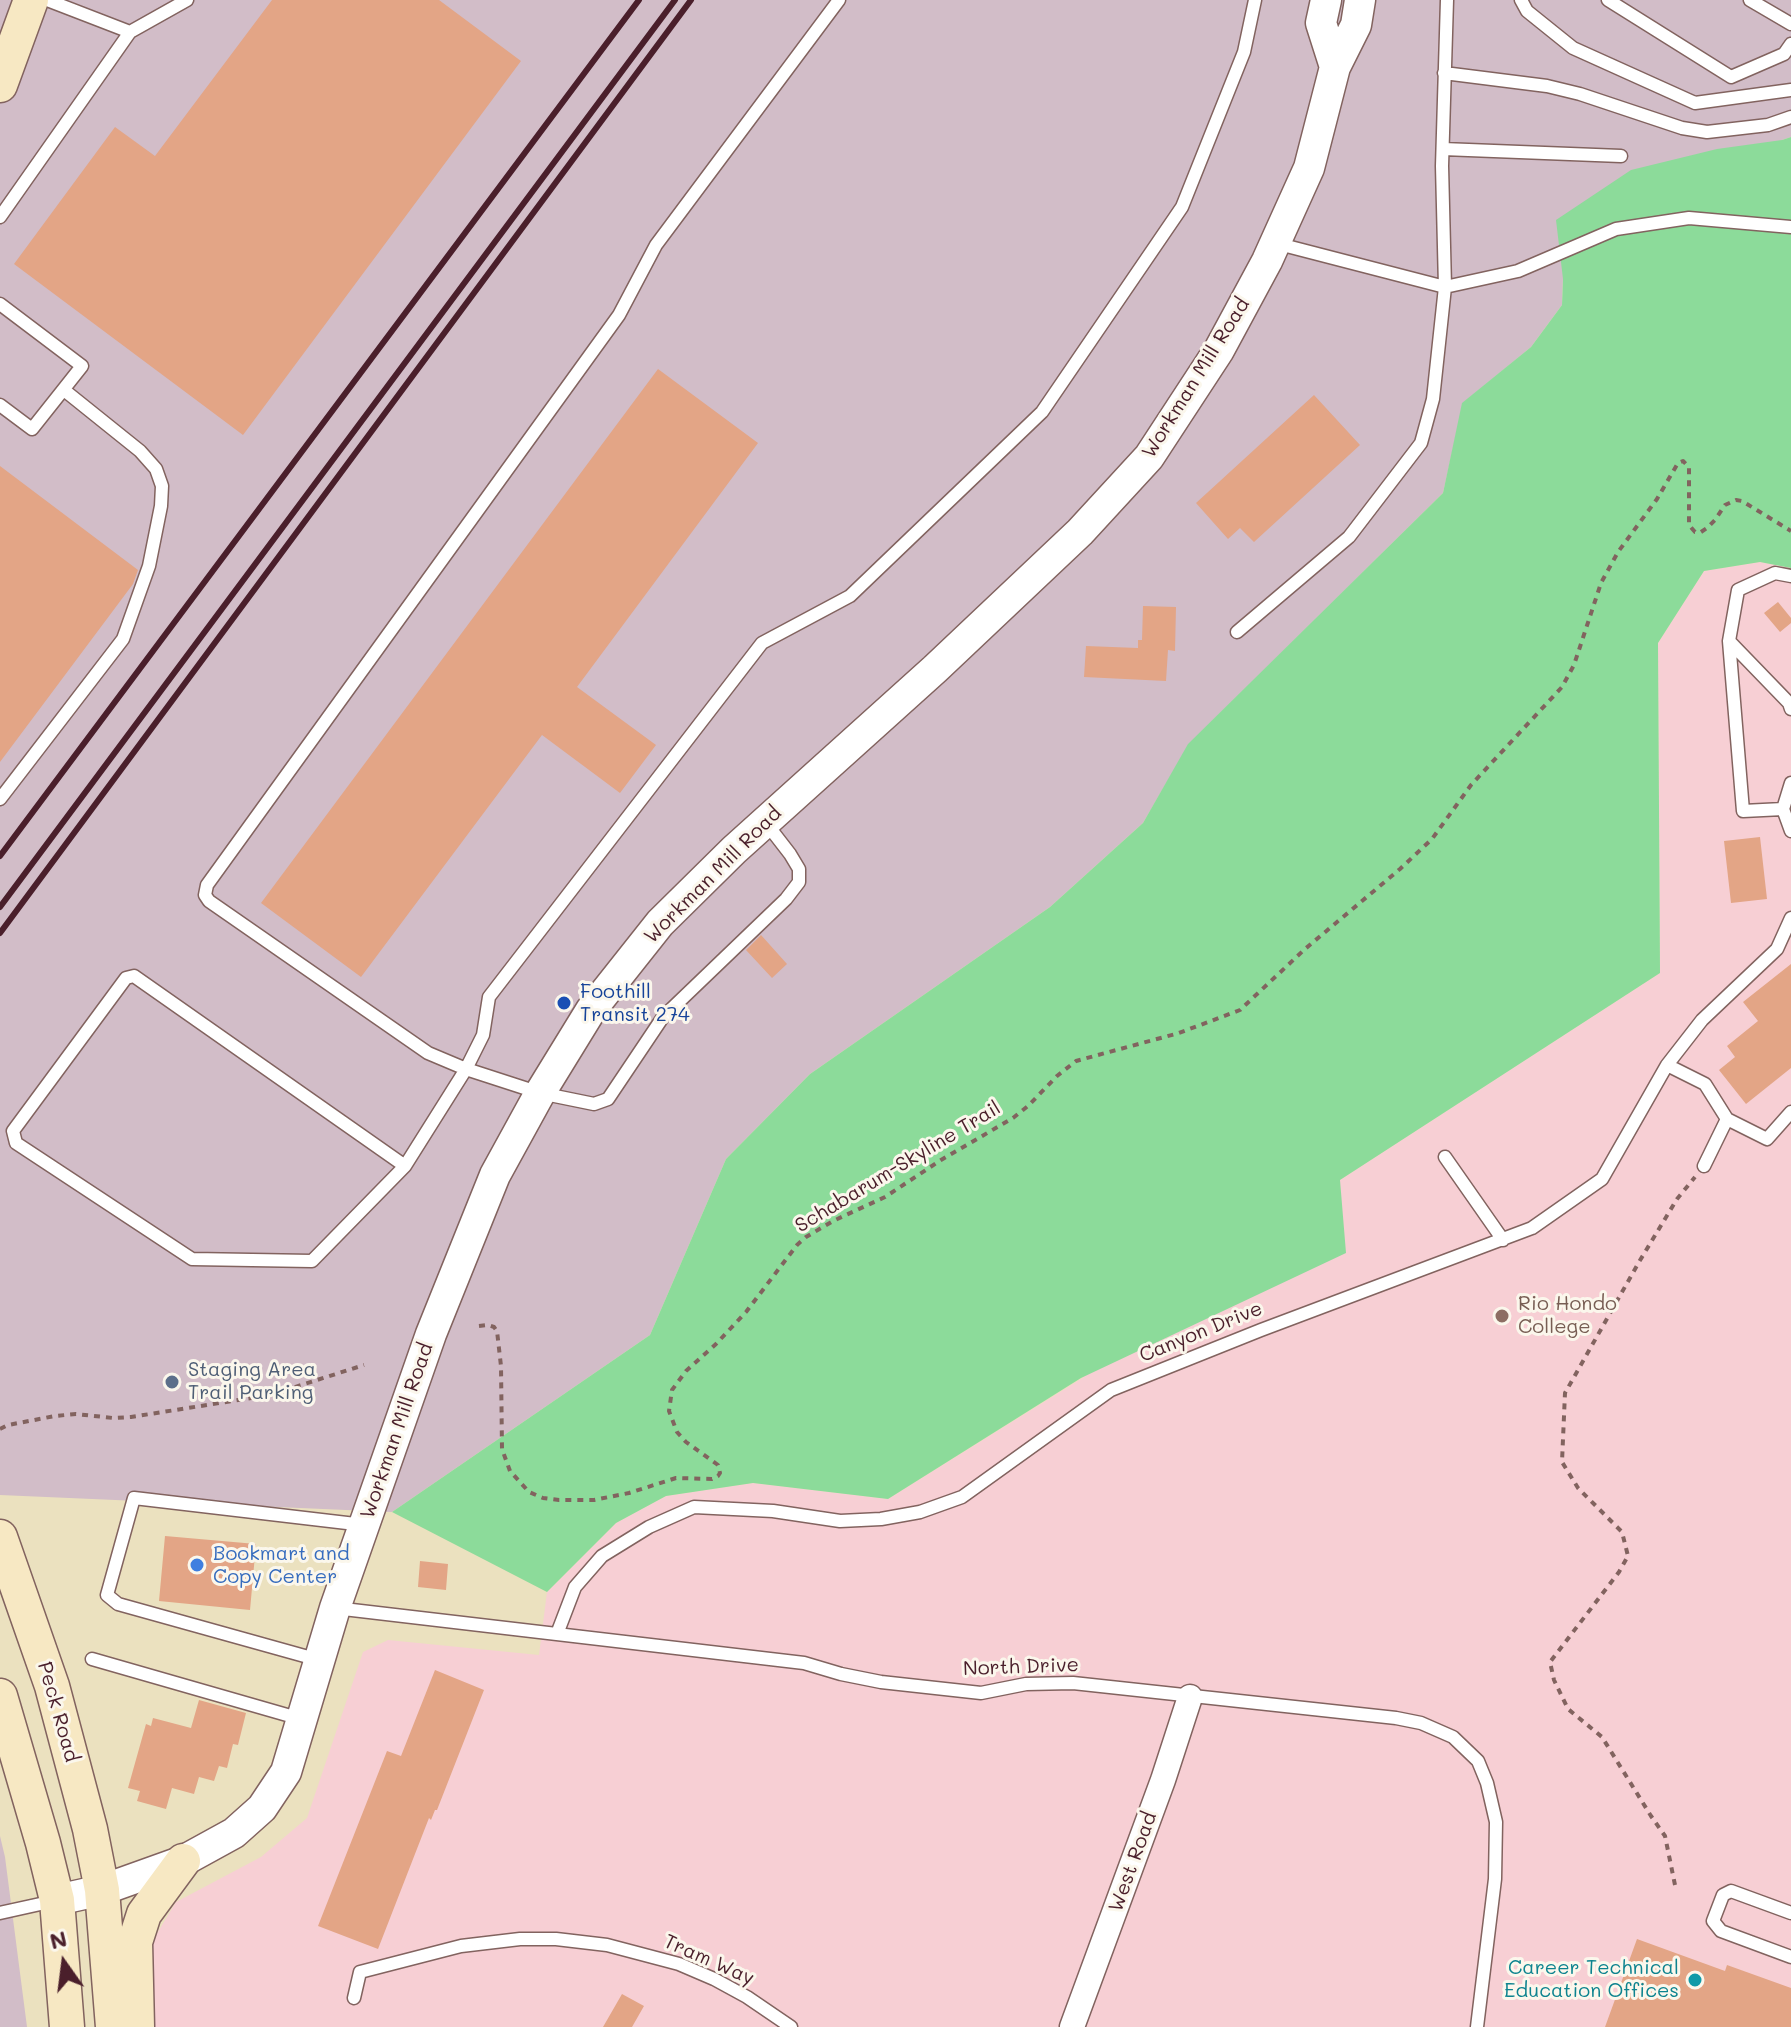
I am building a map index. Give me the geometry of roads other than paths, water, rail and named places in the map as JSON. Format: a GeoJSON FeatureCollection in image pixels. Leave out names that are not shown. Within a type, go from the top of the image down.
{"type":"FeatureCollection","features":[{"type":"Feature","properties":{"kind":"main road"},"geometry":{"type":"LineString","coordinates":[[0,85],[20,19]]}},
{"type":"Feature","properties":{"kind":"main road","name":"Peck Road"},"geometry":{"type":"LineString","coordinates":[[0,1537],[52,1686],[90,1829],[102,1890]]}},
{"type":"Feature","properties":{"kind":"main road"},"geometry":{"type":"LineString","coordinates":[[0,1696],[57,1900],[67,2027]]}},
{"type":"Feature","properties":{"kind":"main road"},"geometry":{"type":"LineString","coordinates":[[137,2027],[135,1942],[144,1914],[183,1861]]}},
{"type":"Feature","properties":{"kind":"main road"},"geometry":{"type":"LineString","coordinates":[[102,1890],[113,2027]]}},
{"type":"Feature","properties":{"kind":"street"},"geometry":{"type":"LineString","coordinates":[[1326,0],[1321,23],[1335,67]]}},
{"type":"Feature","properties":{"kind":"street","name":"Workman Mill Road"},"geometry":{"type":"LineString","coordinates":[[57,1900],[102,1890],[183,1861],[234,1833],[262,1808],[286,1772],[335,1608],[431,1334],[495,1175],[540,1093],[591,1010],[660,923],[1069,542],[1149,457],[1219,350],[1275,243],[1309,168],[1335,67],[1356,25],[1360,0]]}},
{"type":"Feature","properties":{"kind":"street","name":"West Road"},"geometry":{"type":"LineString","coordinates":[[1072,2027],[1163,1780],[1190,1697]]}},
{"type":"Feature","properties":{"kind":"lane"},"geometry":{"type":"LineString","coordinates":[[47,0],[130,32]]}},
{"type":"Feature","properties":{"kind":"lane"},"geometry":{"type":"LineString","coordinates":[[0,217],[130,32],[187,0]]}},
{"type":"Feature","properties":{"kind":"lane"},"geometry":{"type":"LineString","coordinates":[[765,822],[799,869],[799,882],[786,899],[663,1017],[608,1099],[594,1104],[540,1093],[428,1053],[209,901],[205,895],[207,885],[619,315],[656,245],[839,0]]}},
{"type":"Feature","properties":{"kind":"lane"},"geometry":{"type":"LineString","coordinates":[[405,1166],[134,976],[126,978],[13,1131],[16,1143],[192,1259],[312,1261],[405,1166],[466,1069],[483,1035],[489,997],[762,643],[850,596],[1042,412],[1182,207],[1244,52],[1255,0]]}},
{"type":"Feature","properties":{"kind":"lane"},"geometry":{"type":"LineString","coordinates":[[1237,632],[1349,537],[1421,443],[1433,399],[1445,287],[1443,149],[1447,0]]}},
{"type":"Feature","properties":{"kind":"lane"},"geometry":{"type":"LineString","coordinates":[[1521,0],[1527,11],[1573,48],[1695,103],[1791,90]]}},
{"type":"Feature","properties":{"kind":"lane"},"geometry":{"type":"LineString","coordinates":[[1608,0],[1731,77],[1784,54],[1791,44]]}},
{"type":"Feature","properties":{"kind":"lane"},"geometry":{"type":"LineString","coordinates":[[1750,0],[1788,23]]}},
{"type":"Feature","properties":{"kind":"lane"},"geometry":{"type":"LineString","coordinates":[[1444,73],[1547,86],[1682,128],[1707,132],[1768,125],[1791,117]]}},
{"type":"Feature","properties":{"kind":"lane"},"geometry":{"type":"LineString","coordinates":[[1443,149],[1621,156]]}},
{"type":"Feature","properties":{"kind":"lane"},"geometry":{"type":"LineString","coordinates":[[1275,243],[1445,287],[1518,271],[1616,229],[1689,218],[1791,227]]}},
{"type":"Feature","properties":{"kind":"lane"},"geometry":{"type":"LineString","coordinates":[[0,304],[82,366],[32,429],[0,405]]}},
{"type":"Feature","properties":{"kind":"lane"},"geometry":{"type":"LineString","coordinates":[[0,799],[123,639],[149,566],[161,506],[162,486],[156,469],[140,451],[64,390]]}},
{"type":"Feature","properties":{"kind":"lane"},"geometry":{"type":"LineString","coordinates":[[1783,809],[1743,811],[1729,641],[1738,590],[1775,573],[1791,576]]}},
{"type":"Feature","properties":{"kind":"lane"},"geometry":{"type":"LineString","coordinates":[[1729,641],[1789,703],[1791,709]]}},
{"type":"Feature","properties":{"kind":"lane"},"geometry":{"type":"LineString","coordinates":[[1791,783],[1783,809],[1791,831]]}},
{"type":"Feature","properties":{"kind":"lane","name":"Canyon Drive"},"geometry":{"type":"LineString","coordinates":[[557,1634],[575,1587],[602,1556],[649,1527],[694,1507],[773,1511],[840,1521],[881,1519],[920,1512],[962,1497],[1111,1390],[1247,1335],[1532,1228],[1602,1179],[1667,1065],[1702,1020],[1777,949],[1791,918]]}},
{"type":"Feature","properties":{"kind":"lane"},"geometry":{"type":"LineString","coordinates":[[1667,1065],[1705,1084],[1727,1119],[1767,1139],[1791,1112]]}},
{"type":"Feature","properties":{"kind":"lane"},"geometry":{"type":"LineString","coordinates":[[1704,1166],[1727,1119]]}},
{"type":"Feature","properties":{"kind":"lane"},"geometry":{"type":"LineString","coordinates":[[1445,1157],[1503,1240]]}},
{"type":"Feature","properties":{"kind":"lane"},"geometry":{"type":"LineString","coordinates":[[319,1660],[118,1604],[107,1595],[134,1498],[364,1525]]}},
{"type":"Feature","properties":{"kind":"lane","name":"North Drive"},"geometry":{"type":"LineString","coordinates":[[335,1608],[804,1663],[881,1682],[981,1693],[1026,1684],[1073,1683],[1421,1723],[1453,1737],[1478,1761],[1487,1783],[1496,1822],[1495,1879],[1477,2027]]}},
{"type":"Feature","properties":{"kind":"lane"},"geometry":{"type":"LineString","coordinates":[[92,1659],[302,1719]]}},
{"type":"Feature","properties":{"kind":"lane"},"geometry":{"type":"LineString","coordinates":[[1791,1913],[1731,1891],[1723,1895],[1713,1921],[1721,1931],[1791,1957]]}},
{"type":"Feature","properties":{"kind":"lane"},"geometry":{"type":"LineString","coordinates":[[0,1913],[57,1900]]}},
{"type":"Feature","properties":{"kind":"lane","name":"Tram Way"},"geometry":{"type":"LineString","coordinates":[[354,1998],[360,1972],[461,1946],[520,1939],[556,1939],[633,1950],[679,1964],[747,1997],[791,2027]]}},
{"type":"Feature","properties":{"kind":"railway"},"geometry":{"type":"LineString","coordinates":[[0,856],[639,0]]}},
{"type":"Feature","properties":{"kind":"railway"},"geometry":{"type":"LineString","coordinates":[[0,907],[675,0]]}},
{"type":"Feature","properties":{"kind":"railway"},"geometry":{"type":"LineString","coordinates":[[0,933],[691,0]]}},
{"type":"Feature","properties":{"kind":"place","name":"Foothill Transit 274"},"geometry":{"type":"Point","coordinates":[564,1003]}},
{"type":"Feature","properties":{"kind":"place","name":"Rio Hondo College"},"geometry":{"type":"Point","coordinates":[1502,1316]}},
{"type":"Feature","properties":{"kind":"place","name":"Staging Area Trail Parking"},"geometry":{"type":"Point","coordinates":[172,1382]}},
{"type":"Feature","properties":{"kind":"place","name":"Bookmart and Copy Center"},"geometry":{"type":"Point","coordinates":[197,1565]}},
{"type":"Feature","properties":{"kind":"place","name":"Career Technical Education Offices"},"geometry":{"type":"Point","coordinates":[1695,1980]}}]}
